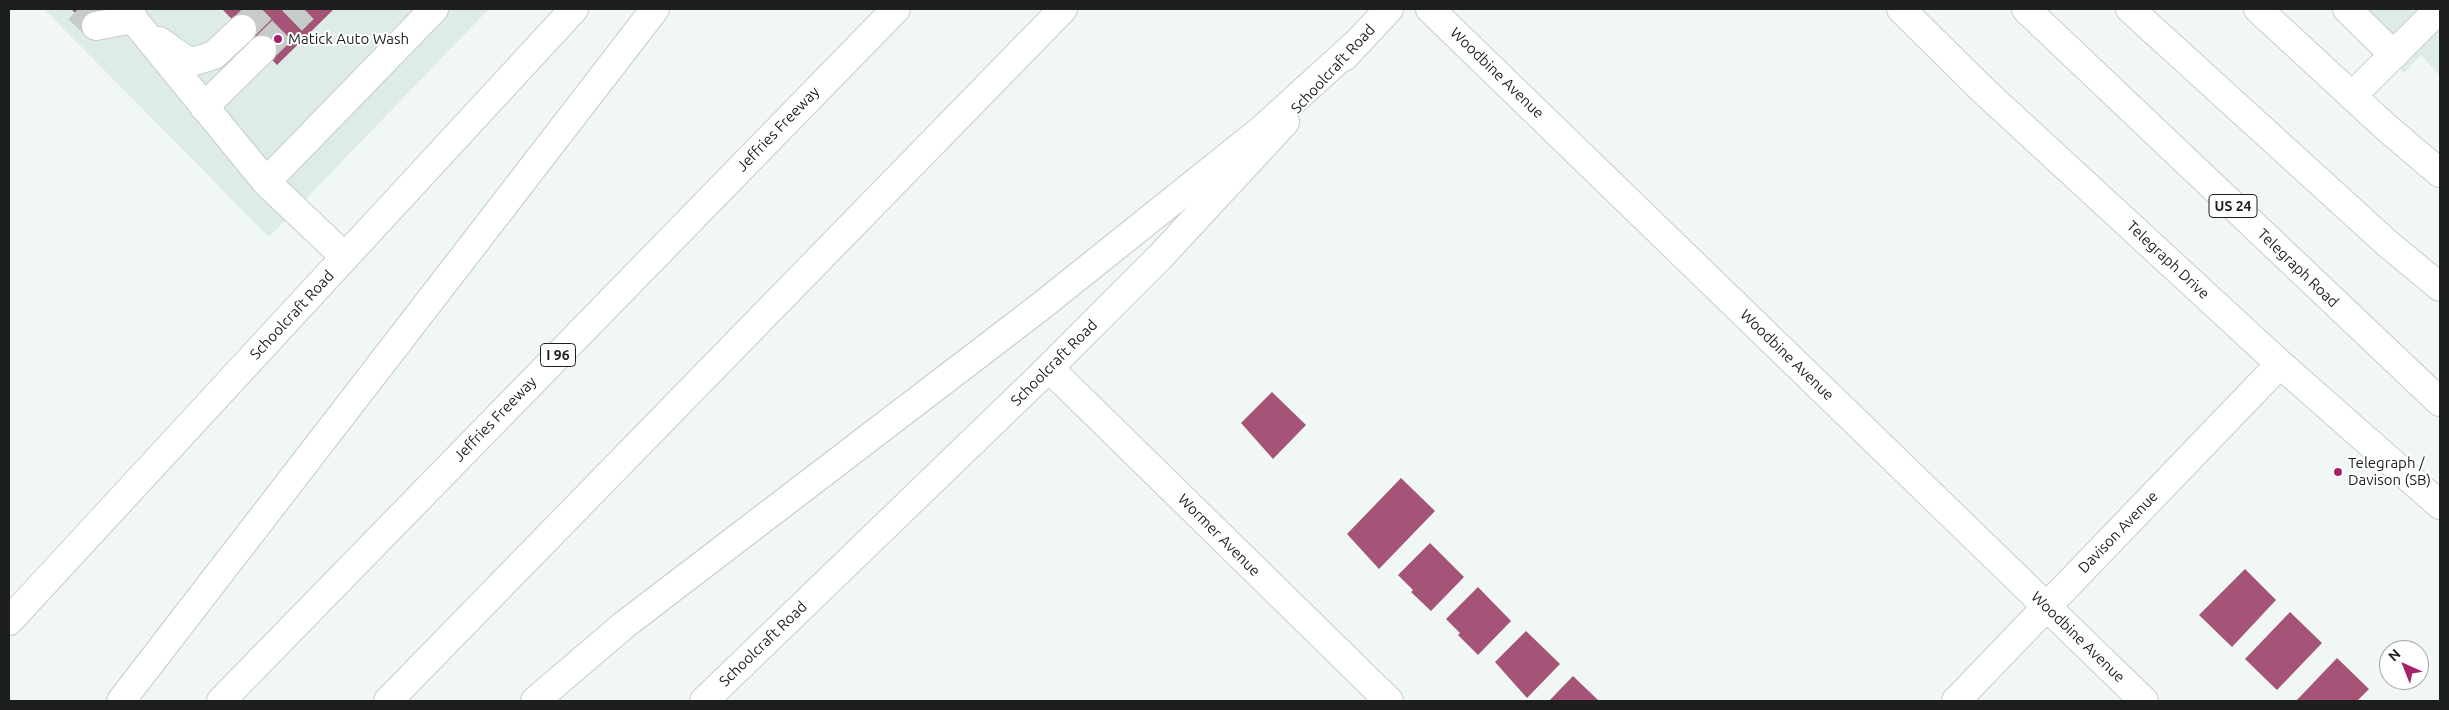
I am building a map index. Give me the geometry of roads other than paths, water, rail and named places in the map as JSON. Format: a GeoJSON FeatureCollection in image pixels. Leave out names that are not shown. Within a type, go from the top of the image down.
{"type":"FeatureCollection","features":[{"type":"Feature","properties":{"kind":"main road"},"geometry":{"type":"LineString","coordinates":[[266,182],[434,9]]}},
{"type":"Feature","properties":{"kind":"main road","name":"Schoolcraft Road"},"geometry":{"type":"LineString","coordinates":[[9,620],[574,9]]}},
{"type":"Feature","properties":{"kind":"main road"},"geometry":{"type":"LineString","coordinates":[[121,701],[654,9]]}},
{"type":"Feature","properties":{"kind":"main road","name":"Jeffries Freeway"},"geometry":{"type":"LineString","coordinates":[[221,701],[896,9]]}},
{"type":"Feature","properties":{"kind":"main road"},"geometry":{"type":"LineString","coordinates":[[388,701],[1063,9]]}},
{"type":"Feature","properties":{"kind":"main road","name":"Schoolcraft Road"},"geometry":{"type":"LineString","coordinates":[[704,701],[1049,368],[1159,258],[1389,9]]}},
{"type":"Feature","properties":{"kind":"main road","name":"Woodbine Avenue"},"geometry":{"type":"LineString","coordinates":[[1430,9],[2144,701]]}},
{"type":"Feature","properties":{"kind":"main road","name":"Telegraph Drive"},"geometry":{"type":"LineString","coordinates":[[1901,9],[1985,92],[2280,364],[2440,505]]}},
{"type":"Feature","properties":{"kind":"main road","name":"Telegraph Road"},"geometry":{"type":"LineString","coordinates":[[2026,9],[2440,402]]}},
{"type":"Feature","properties":{"kind":"main road"},"geometry":{"type":"LineString","coordinates":[[2130,9],[2388,244],[2440,287]]}},
{"type":"Feature","properties":{"kind":"main road"},"geometry":{"type":"LineString","coordinates":[[2258,9],[2352,96],[2440,172]]}},
{"type":"Feature","properties":{"kind":"main road"},"geometry":{"type":"LineString","coordinates":[[2347,9],[2394,55]]}},
{"type":"Feature","properties":{"kind":"main road"},"geometry":{"type":"LineString","coordinates":[[2352,96],[2439,9]]}},
{"type":"Feature","properties":{"kind":"main road"},"geometry":{"type":"LineString","coordinates":[[125,17],[204,107],[266,182],[344,257]]}},
{"type":"Feature","properties":{"kind":"main road"},"geometry":{"type":"LineString","coordinates":[[125,17],[181,58],[195,61],[214,55],[242,29]]}},
{"type":"Feature","properties":{"kind":"main road"},"geometry":{"type":"LineString","coordinates":[[535,701],[624,625],[1040,307],[1260,131],[1360,40]]}},
{"type":"Feature","properties":{"kind":"main road"},"geometry":{"type":"LineString","coordinates":[[204,107],[262,50]]}},
{"type":"Feature","properties":{"kind":"main road","name":"Davison Avenue"},"geometry":{"type":"LineString","coordinates":[[1956,701],[2280,364]]}},
{"type":"Feature","properties":{"kind":"main road","name":"Wormer Avenue"},"geometry":{"type":"LineString","coordinates":[[1049,368],[1388,701]]}},
{"type":"Feature","properties":{"kind":"tunnel"},"geometry":{"type":"LineString","coordinates":[[78,9],[96,26]]}},
{"type":"Feature","properties":{"kind":"tunnel"},"geometry":{"type":"LineString","coordinates":[[242,29],[262,9]]}},
{"type":"Feature","properties":{"kind":"tunnel"},"geometry":{"type":"LineString","coordinates":[[262,50],[304,9]]}},
{"type":"Feature","properties":{"kind":"place","name":"Matick Auto Wash"},"geometry":{"type":"Point","coordinates":[278,39]}},
{"type":"Feature","properties":{"kind":"place","name":"Telegraph / Davison (SB)"},"geometry":{"type":"Point","coordinates":[2338,472]}}]}
